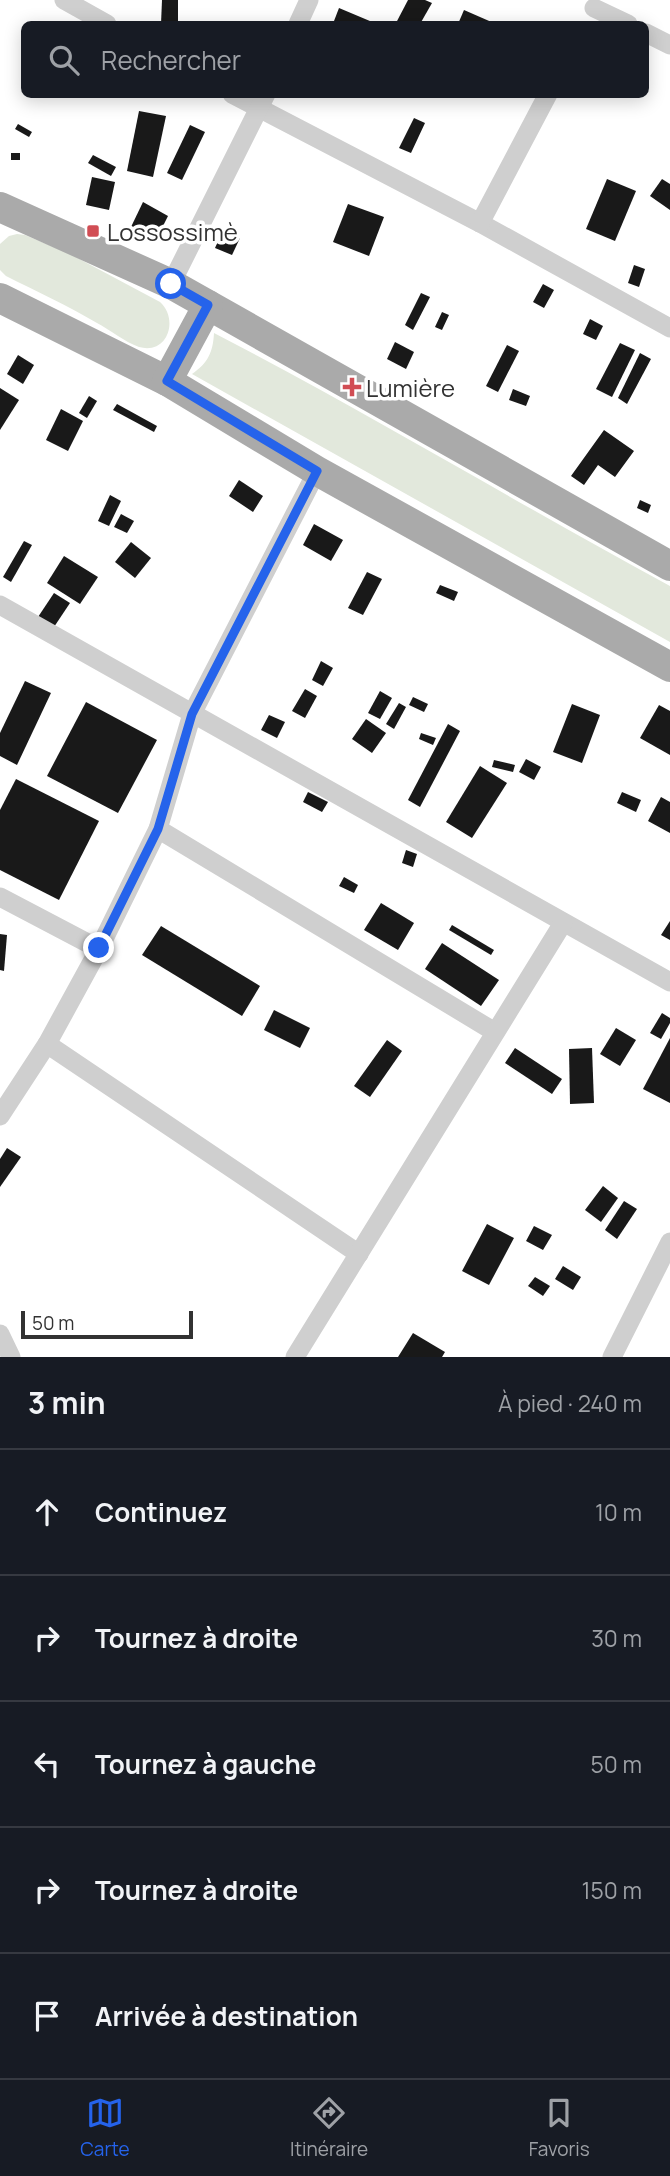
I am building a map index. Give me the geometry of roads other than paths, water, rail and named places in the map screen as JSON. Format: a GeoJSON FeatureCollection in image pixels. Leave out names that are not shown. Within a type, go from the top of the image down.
{"type":"FeatureCollection","features":[{"type":"Feature","properties":{"kind":"main road"},"geometry":{"type":"LineString","coordinates":[[0,207],[171,284],[670,566]]}},
{"type":"Feature","properties":{"kind":"main road"},"geometry":{"type":"LineString","coordinates":[[0,298],[167,381],[317,471],[670,667]]}},
{"type":"Feature","properties":{"kind":"main road"},"geometry":{"type":"LineString","coordinates":[[167,381],[208,305]]}},
{"type":"Feature","properties":{"kind":"street"},"geometry":{"type":"LineString","coordinates":[[64,0],[102,21]]}},
{"type":"Feature","properties":{"kind":"street"},"geometry":{"type":"LineString","coordinates":[[299,21],[309,0]]}},
{"type":"Feature","properties":{"kind":"street"},"geometry":{"type":"LineString","coordinates":[[593,11],[620,21]]}},
{"type":"Feature","properties":{"kind":"street"},"geometry":{"type":"LineString","coordinates":[[649,34],[670,45]]}},
{"type":"Feature","properties":{"kind":"street"},"geometry":{"type":"LineString","coordinates":[[480,223],[546,98]]}},
{"type":"Feature","properties":{"kind":"street"},"geometry":{"type":"LineString","coordinates":[[171,284],[262,102],[670,328]]}},
{"type":"Feature","properties":{"kind":"street"},"geometry":{"type":"LineString","coordinates":[[0,1116],[47,1044],[99,948],[158,829],[192,714],[317,471]]}},
{"type":"Feature","properties":{"kind":"street"},"geometry":{"type":"LineString","coordinates":[[0,605],[670,982]]}},
{"type":"Feature","properties":{"kind":"street"},"geometry":{"type":"LineString","coordinates":[[158,829],[495,1032]]}},
{"type":"Feature","properties":{"kind":"street"},"geometry":{"type":"LineString","coordinates":[[0,897],[99,948]]}},
{"type":"Feature","properties":{"kind":"street"},"geometry":{"type":"LineString","coordinates":[[295,1357],[563,923]]}},
{"type":"Feature","properties":{"kind":"street"},"geometry":{"type":"LineString","coordinates":[[47,1044],[359,1254]]}},
{"type":"Feature","properties":{"kind":"street"},"geometry":{"type":"LineString","coordinates":[[612,1357],[670,1242]]}},
{"type":"Feature","properties":{"kind":"street"},"geometry":{"type":"LineString","coordinates":[[0,1334],[11,1357]]}},
{"type":"Feature","properties":{"kind":"place","name":"Lossossimè"},"geometry":{"type":"Point","coordinates":[93,231]}},
{"type":"Feature","properties":{"kind":"place","name":"Lumière"},"geometry":{"type":"Point","coordinates":[352,387]}}]}
